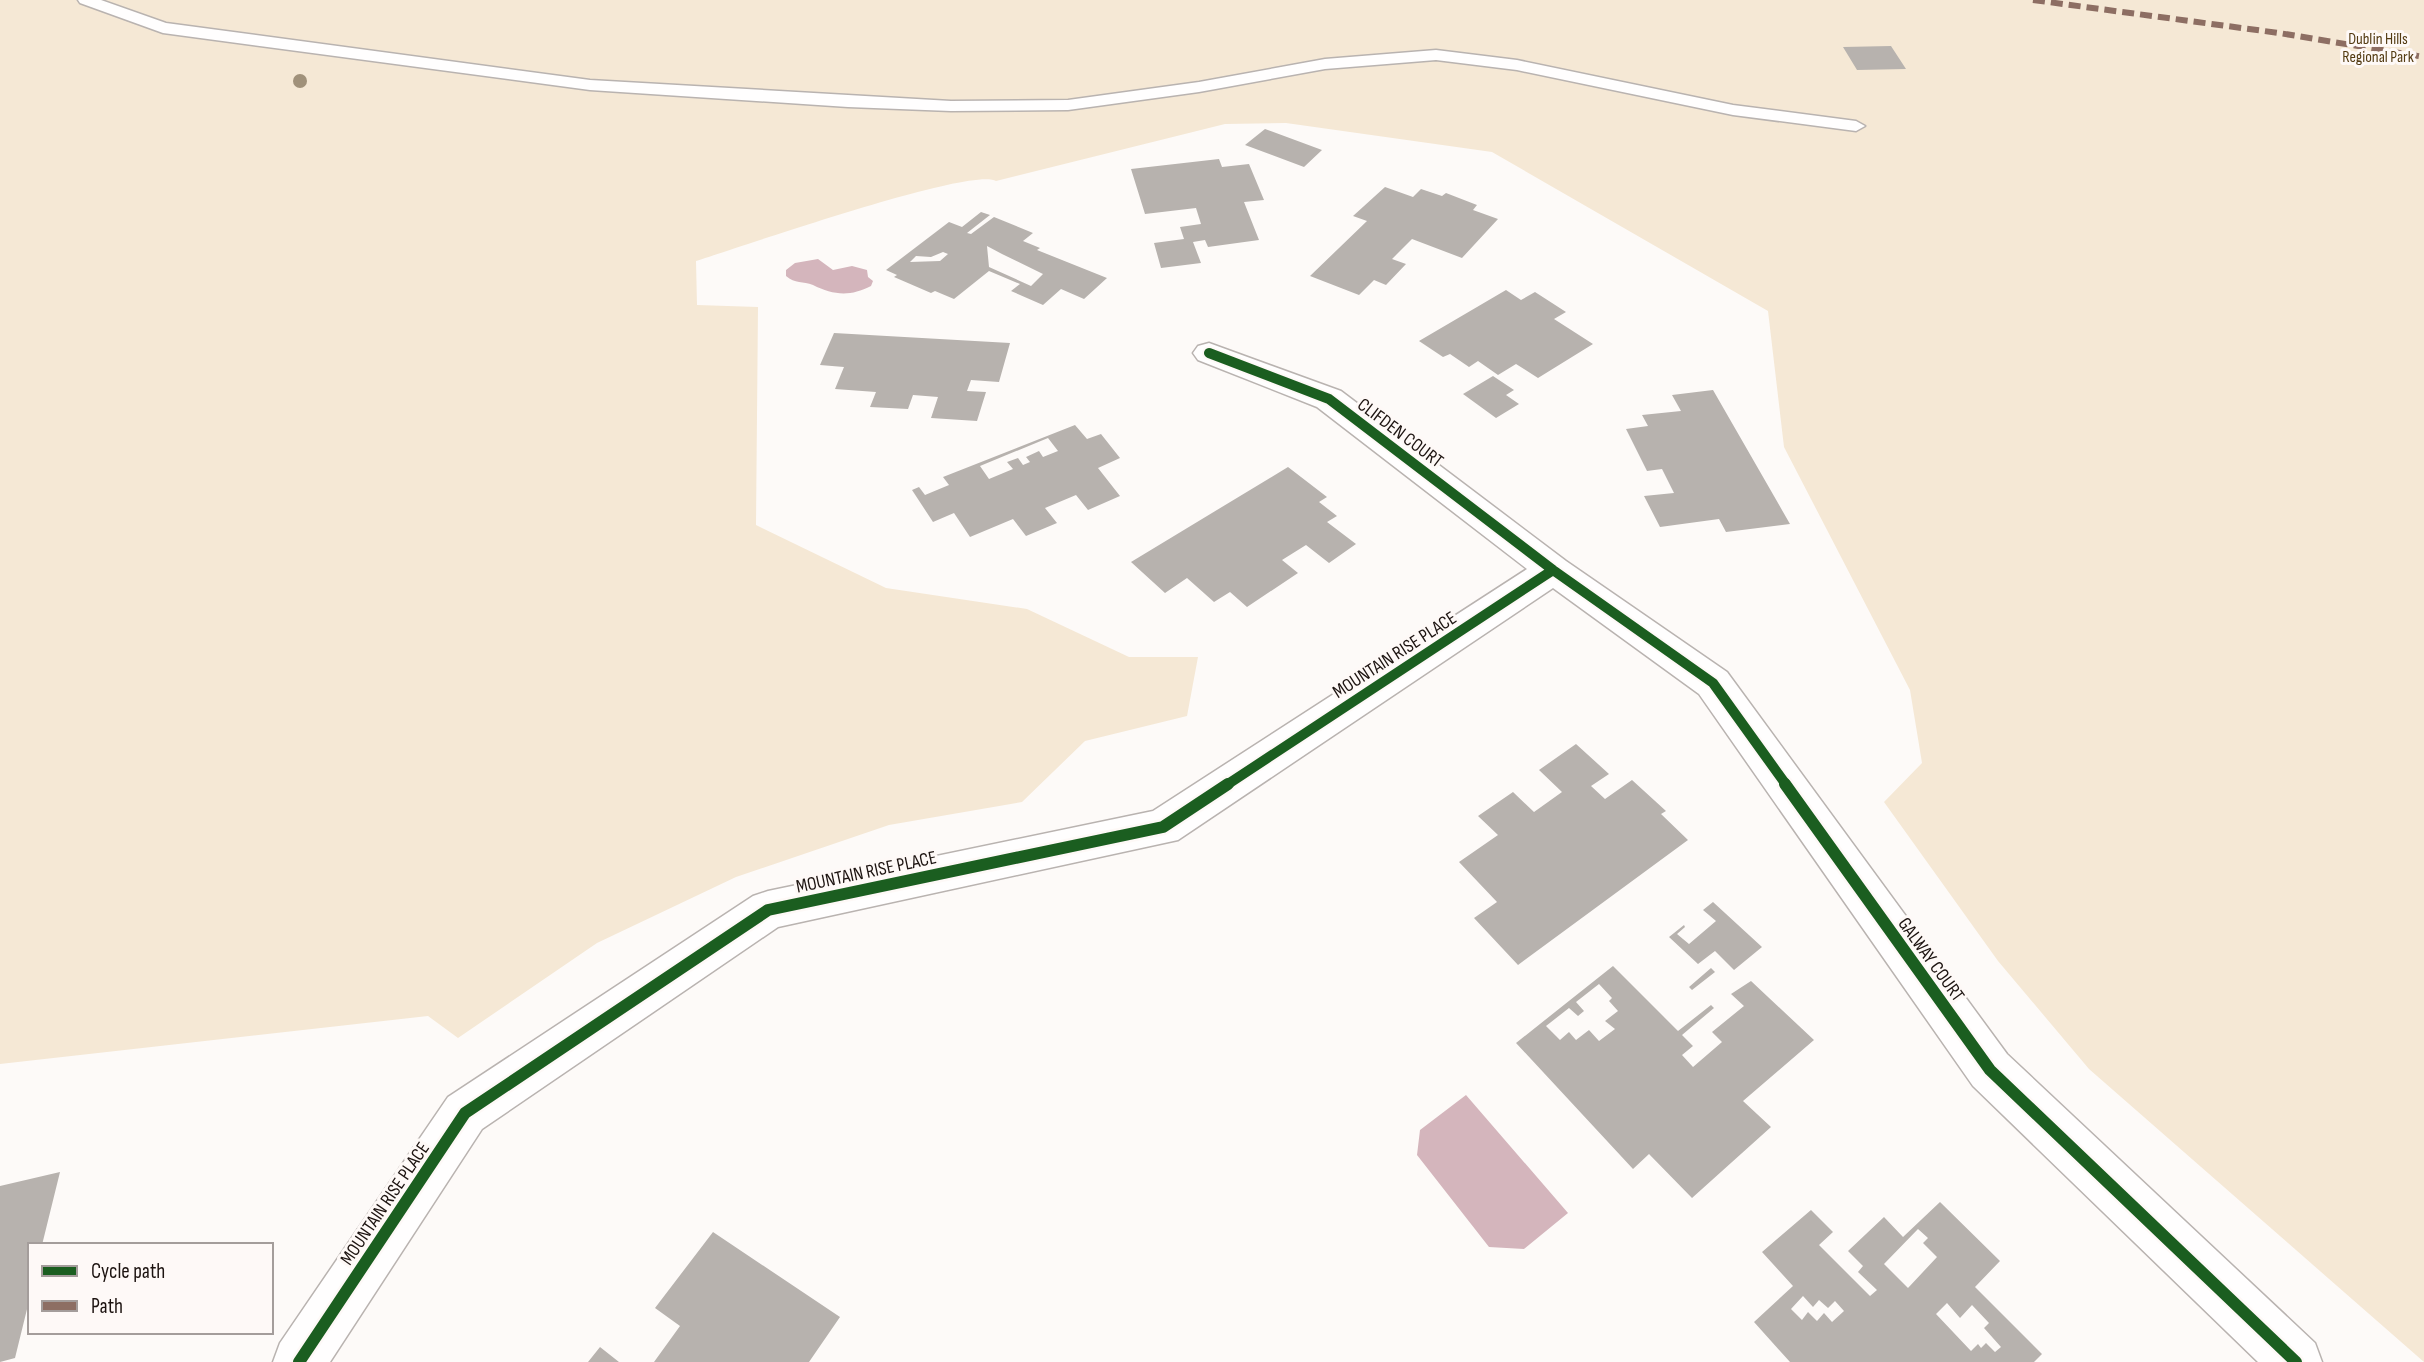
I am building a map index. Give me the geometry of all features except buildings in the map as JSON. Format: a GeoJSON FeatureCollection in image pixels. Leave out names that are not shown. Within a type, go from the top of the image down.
{"type":"FeatureCollection","features":[{"type":"Feature","properties":{"kind":"street","name":"CLIFDEN COURT"},"geometry":{"type":"LineString","coordinates":[[1209,352],[1329,399],[1553,570]]}},
{"type":"Feature","properties":{"kind":"street","name":"MOUNTAIN RISE PLACE"},"geometry":{"type":"LineString","coordinates":[[299,1362],[466,1113],[768,910],[1163,827],[1553,570]]}},
{"type":"Feature","properties":{"kind":"street","name":"GALWAY COURT"},"geometry":{"type":"LineString","coordinates":[[1553,570],[1713,683],[1990,1070],[2296,1362]]}},
{"type":"Feature","properties":{"kind":"lane"},"geometry":{"type":"LineString","coordinates":[[86,0],[163,28],[590,85],[900,104],[1068,105],[1199,87],[1325,64],[1436,55],[1517,65],[1733,110],[1856,126]]}},
{"type":"Feature","properties":{"kind":"green space","name":"Dublin Hills Regional Park"},"geometry":{"type":"Polygon","coordinates":[[[0,0],[2424,0],[2424,1362],[2089,1069],[1998,961],[1884,802],[1922,763],[1910,690],[1784,447],[1768,311],[1492,152],[1286,123],[1225,124],[996,181],[978,180],[945,185],[853,210],[696,261],[697,305],[758,307],[756,525],[886,588],[1027,609],[1129,657],[1198,657],[1187,716],[1085,741],[1022,802],[889,825],[736,877],[597,943],[458,1038],[428,1016],[0,1064],[0,0]]]}},
{"type":"Feature","properties":{"kind":"shaded area"},"geometry":{"type":"Polygon","coordinates":[[[818,259],[833,270],[852,266],[867,270],[868,277],[873,281],[871,286],[856,292],[835,293],[786,276],[786,270],[795,263],[818,259]]]}},
{"type":"Feature","properties":{"kind":"shaded area"},"geometry":{"type":"Polygon","coordinates":[[[1466,1095],[1568,1213],[1524,1249],[1489,1247],[1417,1155],[1420,1130],[1466,1095]]]}},
{"type":"Feature","properties":{"kind":"marked path"},"geometry":{"type":"LineString","coordinates":[[2033,0],[2279,33],[2424,57]]}},
{"type":"Feature","properties":{"kind":"cycle path"},"geometry":{"type":"LineString","coordinates":[[1209,353],[1329,399],[1553,570],[1713,683],[1990,1070],[2296,1362]]}},
{"type":"Feature","properties":{"kind":"cycle path"},"geometry":{"type":"LineString","coordinates":[[299,1362],[465,1113],[768,910],[1163,827],[1553,570]]}}]}
